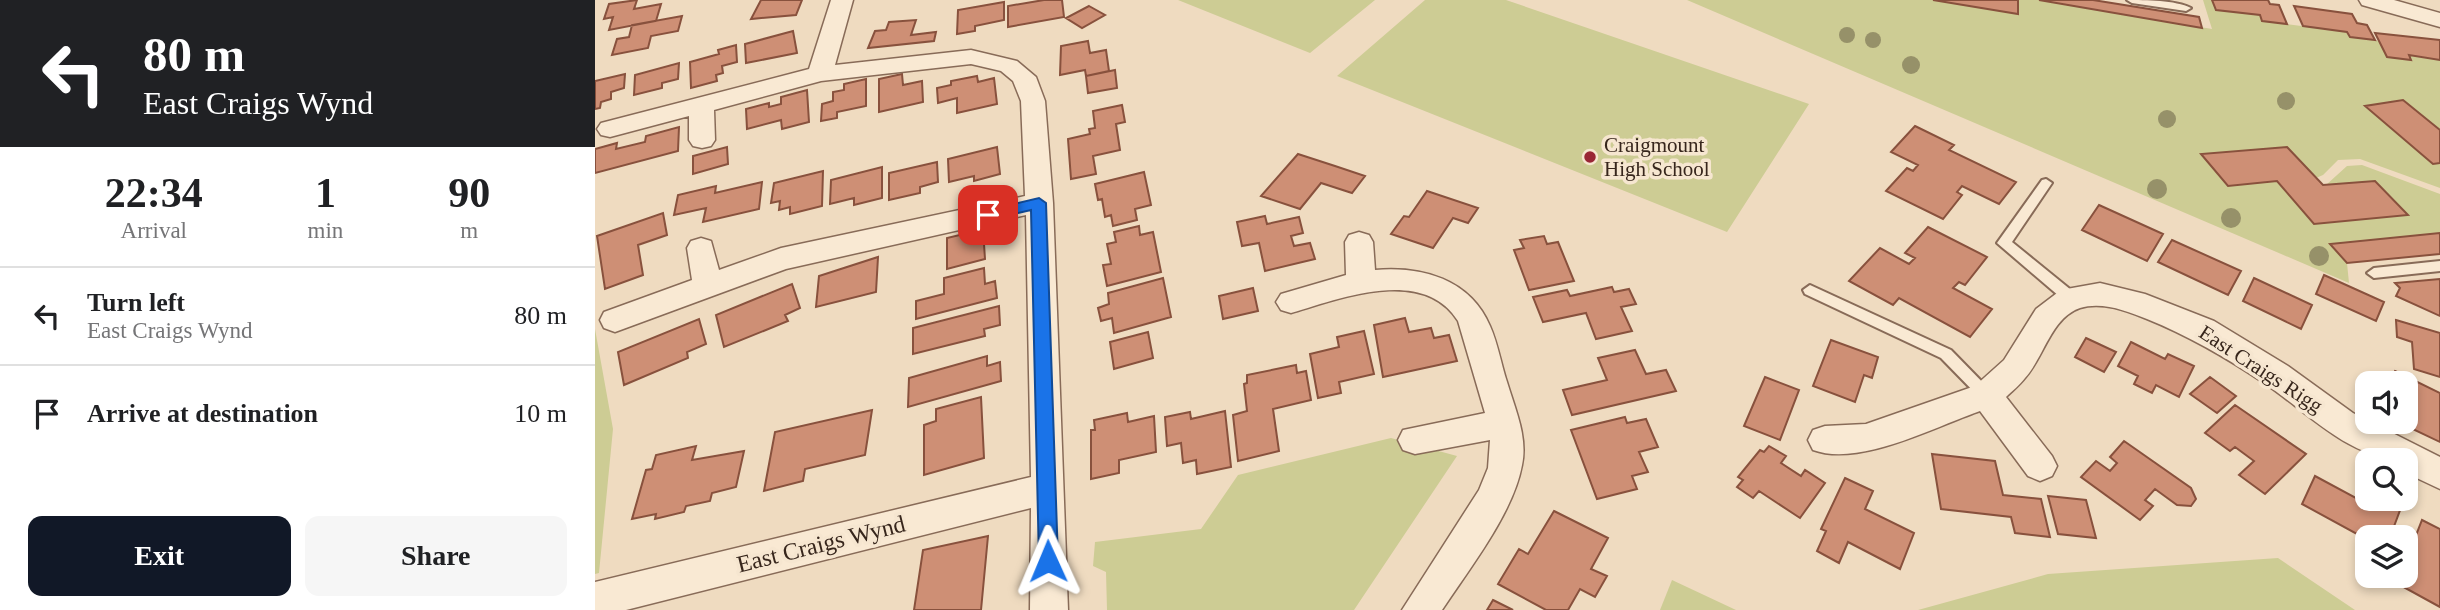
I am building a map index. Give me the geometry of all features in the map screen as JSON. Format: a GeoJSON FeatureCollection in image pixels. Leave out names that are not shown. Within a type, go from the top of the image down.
{"type":"FeatureCollection","features":[{"type":"Feature","properties":{"kind":"street"},"geometry":{"type":"LineString","coordinates":[[820,74],[842,0]]}},
{"type":"Feature","properties":{"kind":"street"},"geometry":{"type":"LineString","coordinates":[[2370,0],[2440,20]]}},
{"type":"Feature","properties":{"kind":"street"},"geometry":{"type":"LineString","coordinates":[[610,129],[820,74],[961,57],[1009,66],[1024,77],[1033,101],[1039,203],[1049,610]]}},
{"type":"Feature","properties":{"kind":"street"},"geometry":{"type":"LineString","coordinates":[[702,105],[702,140]]}},
{"type":"Feature","properties":{"kind":"street"},"geometry":{"type":"LineString","coordinates":[[615,320],[707,284],[835,245],[883,234],[911,233],[1039,203]]}},
{"type":"Feature","properties":{"kind":"street"},"geometry":{"type":"LineString","coordinates":[[1359,242],[1361,282]]}},
{"type":"Feature","properties":{"kind":"street"},"geometry":{"type":"LineString","coordinates":[[701,248],[707,284]]}},
{"type":"Feature","properties":{"kind":"street"},"geometry":{"type":"LineString","coordinates":[[1291,302],[1389,277],[1429,285],[1460,302],[1476,329],[1507,443],[1505,468],[1491,498],[1421,610]]}},
{"type":"Feature","properties":{"kind":"street","name":"East Craigs Rigg"},"geometry":{"type":"LineString","coordinates":[[2071,298],[2101,294],[2135,302],[2203,329],[2277,375],[2341,422],[2440,474]]}},
{"type":"Feature","properties":{"kind":"street"},"geometry":{"type":"LineString","coordinates":[[1825,440],[1866,438],[1986,395],[2015,369],[2047,317],[2071,298]]}},
{"type":"Feature","properties":{"kind":"street"},"geometry":{"type":"LineString","coordinates":[[1986,395],[2040,466]]}},
{"type":"Feature","properties":{"kind":"street"},"geometry":{"type":"LineString","coordinates":[[1415,440],[1503,424]]}},
{"type":"Feature","properties":{"kind":"street","name":"East Craigs Wynd"},"geometry":{"type":"LineString","coordinates":[[595,600],[1048,488]]}},
{"type":"Feature","properties":{"kind":"lane"},"geometry":{"type":"LineString","coordinates":[[2132,0],[2186,9]]}},
{"type":"Feature","properties":{"kind":"lane"},"geometry":{"type":"LineString","coordinates":[[2046,183],[2004,243],[2071,298]]}},
{"type":"Feature","properties":{"kind":"lane"},"geometry":{"type":"LineString","coordinates":[[2374,273],[2440,266]]}},
{"type":"Feature","properties":{"kind":"lane"},"geometry":{"type":"LineString","coordinates":[[1810,290],[1946,354],[1986,395]]}},
{"type":"Feature","properties":{"kind":"shaded area"},"geometry":{"type":"Polygon","coordinates":[[[1178,0],[1375,0],[1310,53],[1178,0]]]}},
{"type":"Feature","properties":{"kind":"shaded area"},"geometry":{"type":"Polygon","coordinates":[[[1425,0],[1506,0],[1809,104],[1727,232],[1337,76],[1425,0]]]}},
{"type":"Feature","properties":{"kind":"shaded area"},"geometry":{"type":"Polygon","coordinates":[[[1687,0],[1933,0],[2018,14],[2018,0],[2039,0],[2212,29],[2203,0],[2212,0],[2216,10],[2260,15],[2263,21],[2347,32],[2350,37],[2379,41],[2387,57],[2410,60],[2409,55],[2440,60],[2440,188],[2360,159],[2338,160],[2323,175],[2316,178],[2287,147],[2202,155],[2228,186],[2277,181],[2315,224],[2408,215],[2375,181],[2326,185],[2347,166],[2362,165],[2440,194],[2440,233],[2331,244],[2347,263],[2349,283],[1687,0]]]}},
{"type":"Feature","properties":{"kind":"shaded area"},"geometry":{"type":"Polygon","coordinates":[[[595,329],[613,429],[599,573],[595,574],[595,329]]]}},
{"type":"Feature","properties":{"kind":"shaded area"},"geometry":{"type":"Polygon","coordinates":[[[1391,438],[1457,456],[1354,610],[1107,610],[1106,572],[1093,566],[1095,542],[1201,529],[1238,475],[1391,438]]]}},
{"type":"Feature","properties":{"kind":"shaded area"},"geometry":{"type":"Polygon","coordinates":[[[2278,558],[2355,610],[1918,610],[2048,574],[2278,558]]]}},
{"type":"Feature","properties":{"kind":"shaded area"},"geometry":{"type":"Polygon","coordinates":[[[1672,580],[1736,610],[1660,610],[1672,580]]]}},
{"type":"Feature","properties":{"kind":"building"},"geometry":{"type":"Polygon","coordinates":[[[637,0],[634,9],[661,4],[656,21],[609,30],[613,17],[604,19],[609,4],[637,0]]]}},
{"type":"Feature","properties":{"kind":"building"},"geometry":{"type":"Polygon","coordinates":[[[761,0],[802,0],[796,15],[751,19],[761,0]]]}},
{"type":"Feature","properties":{"kind":"building"},"geometry":{"type":"Polygon","coordinates":[[[1062,0],[1064,17],[1008,27],[1008,6],[1062,0]]]}},
{"type":"Feature","properties":{"kind":"building"},"geometry":{"type":"Polygon","coordinates":[[[1933,0],[2018,0],[2018,14],[1933,0]]]}},
{"type":"Feature","properties":{"kind":"building"},"geometry":{"type":"Polygon","coordinates":[[[2039,0],[2093,0],[2199,17],[2202,28],[2039,0]]]}},
{"type":"Feature","properties":{"kind":"building"},"geometry":{"type":"Polygon","coordinates":[[[2212,0],[2268,0],[2270,4],[2279,5],[2287,24],[2262,21],[2260,15],[2216,10],[2212,0]]]}},
{"type":"Feature","properties":{"kind":"building"},"geometry":{"type":"Polygon","coordinates":[[[1004,2],[1004,20],[975,26],[975,31],[957,34],[958,10],[1004,2]]]}},
{"type":"Feature","properties":{"kind":"building"},"geometry":{"type":"Polygon","coordinates":[[[1089,6],[1105,15],[1082,28],[1066,18],[1089,6]]]}},
{"type":"Feature","properties":{"kind":"building"},"geometry":{"type":"Polygon","coordinates":[[[2294,6],[2352,14],[2357,23],[2367,25],[2375,40],[2350,37],[2347,32],[2303,26],[2294,6]]]}},
{"type":"Feature","properties":{"kind":"building"},"geometry":{"type":"Polygon","coordinates":[[[682,16],[678,31],[651,36],[648,48],[612,55],[617,39],[629,37],[632,25],[682,16]]]}},
{"type":"Feature","properties":{"kind":"building"},"geometry":{"type":"Polygon","coordinates":[[[916,20],[911,35],[936,32],[934,41],[868,48],[875,31],[886,30],[889,22],[916,20]]]}},
{"type":"Feature","properties":{"kind":"building"},"geometry":{"type":"Polygon","coordinates":[[[793,31],[797,53],[746,63],[745,44],[793,31]]]}},
{"type":"Feature","properties":{"kind":"building"},"geometry":{"type":"Polygon","coordinates":[[[2375,33],[2440,40],[2440,60],[2409,55],[2411,60],[2387,57],[2375,33]]]}},
{"type":"Feature","properties":{"kind":"building"},"geometry":{"type":"Polygon","coordinates":[[[1088,41],[1090,53],[1106,50],[1109,71],[1086,76],[1085,70],[1060,75],[1061,46],[1088,41]]]}},
{"type":"Feature","properties":{"kind":"building"},"geometry":{"type":"Polygon","coordinates":[[[736,45],[737,62],[722,66],[723,73],[716,75],[717,81],[691,88],[690,62],[719,54],[718,50],[736,45]]]}},
{"type":"Feature","properties":{"kind":"building"},"geometry":{"type":"Polygon","coordinates":[[[679,63],[678,79],[662,83],[662,88],[634,95],[635,75],[679,63]]]}},
{"type":"Feature","properties":{"kind":"building"},"geometry":{"type":"Polygon","coordinates":[[[1115,70],[1117,88],[1088,93],[1086,76],[1115,70]]]}},
{"type":"Feature","properties":{"kind":"building"},"geometry":{"type":"Polygon","coordinates":[[[625,74],[624,88],[611,92],[611,99],[601,102],[600,108],[595,109],[595,81],[625,74]]]}},
{"type":"Feature","properties":{"kind":"building"},"geometry":{"type":"Polygon","coordinates":[[[902,74],[903,85],[922,81],[923,102],[879,112],[879,79],[902,74]]]}},
{"type":"Feature","properties":{"kind":"building"},"geometry":{"type":"Polygon","coordinates":[[[977,76],[978,82],[994,78],[997,104],[957,113],[957,98],[938,103],[937,88],[951,85],[951,81],[977,76]]]}},
{"type":"Feature","properties":{"kind":"building"},"geometry":{"type":"Polygon","coordinates":[[[866,79],[866,106],[837,112],[837,118],[821,121],[822,104],[833,101],[833,92],[844,90],[844,84],[866,79]]]}},
{"type":"Feature","properties":{"kind":"building"},"geometry":{"type":"Polygon","coordinates":[[[807,90],[809,122],[782,129],[781,120],[747,129],[746,109],[769,103],[769,107],[781,104],[781,97],[807,90]]]}},
{"type":"Feature","properties":{"kind":"building"},"geometry":{"type":"Polygon","coordinates":[[[2403,100],[2440,130],[2440,163],[2433,164],[2365,106],[2403,100]]]}},
{"type":"Feature","properties":{"kind":"building"},"geometry":{"type":"Polygon","coordinates":[[[1122,105],[1125,122],[1116,124],[1120,150],[1093,156],[1096,174],[1071,179],[1068,139],[1090,134],[1089,129],[1095,128],[1093,111],[1122,105]]]}},
{"type":"Feature","properties":{"kind":"building"},"geometry":{"type":"Polygon","coordinates":[[[1915,126],[1954,145],[1949,150],[2016,182],[1999,204],[1962,186],[1957,192],[1962,195],[1943,219],[1886,191],[1907,168],[1913,171],[1918,165],[1891,152],[1915,126]]]}},
{"type":"Feature","properties":{"kind":"building"},"geometry":{"type":"Polygon","coordinates":[[[679,127],[678,151],[595,173],[595,149],[617,143],[616,149],[645,142],[646,136],[679,127]]]}},
{"type":"Feature","properties":{"kind":"building"},"geometry":{"type":"Polygon","coordinates":[[[727,147],[728,164],[693,174],[693,156],[727,147]]]}},
{"type":"Feature","properties":{"kind":"building"},"geometry":{"type":"Polygon","coordinates":[[[997,147],[1000,174],[974,181],[974,176],[949,182],[948,159],[997,147]]]}},
{"type":"Feature","properties":{"kind":"building"},"geometry":{"type":"Polygon","coordinates":[[[2287,147],[2323,185],[2375,181],[2408,215],[2314,224],[2277,181],[2228,186],[2201,154],[2287,147]]]}},
{"type":"Feature","properties":{"kind":"building"},"geometry":{"type":"Polygon","coordinates":[[[1298,154],[1365,176],[1352,193],[1321,183],[1300,209],[1261,196],[1298,154]]]}},
{"type":"Feature","properties":{"kind":"building"},"geometry":{"type":"Polygon","coordinates":[[[937,162],[938,182],[920,187],[920,193],[889,200],[889,173],[937,162]]]}},
{"type":"Feature","properties":{"kind":"building"},"geometry":{"type":"Polygon","coordinates":[[[882,167],[882,198],[854,205],[854,198],[830,204],[831,180],[882,167]]]}},
{"type":"Feature","properties":{"kind":"building"},"geometry":{"type":"Polygon","coordinates":[[[823,171],[822,206],[790,214],[790,207],[779,210],[780,201],[771,203],[774,183],[823,171]]]}},
{"type":"Feature","properties":{"kind":"building"},"geometry":{"type":"Polygon","coordinates":[[[1144,172],[1151,205],[1135,209],[1137,220],[1113,226],[1111,215],[1105,217],[1102,199],[1098,200],[1095,184],[1144,172]]]}},
{"type":"Feature","properties":{"kind":"building"},"geometry":{"type":"Polygon","coordinates":[[[762,182],[759,209],[703,222],[706,208],[674,215],[678,195],[716,186],[715,193],[762,182]]]}},
{"type":"Feature","properties":{"kind":"building"},"geometry":{"type":"Polygon","coordinates":[[[1427,191],[1478,208],[1468,223],[1453,218],[1433,248],[1391,234],[1404,216],[1409,217],[1427,191]]]}},
{"type":"Feature","properties":{"kind":"building"},"geometry":{"type":"Polygon","coordinates":[[[2099,205],[2163,234],[2147,261],[2082,230],[2099,205]]]}},
{"type":"Feature","properties":{"kind":"building"},"geometry":{"type":"Polygon","coordinates":[[[663,213],[667,235],[638,245],[643,275],[605,289],[597,236],[663,213]]]}},
{"type":"Feature","properties":{"kind":"building"},"geometry":{"type":"Polygon","coordinates":[[[1265,216],[1267,224],[1299,217],[1303,233],[1291,236],[1294,246],[1310,243],[1315,259],[1265,271],[1259,243],[1242,246],[1237,222],[1265,216]]]}},
{"type":"Feature","properties":{"kind":"building"},"geometry":{"type":"Polygon","coordinates":[[[1139,226],[1140,235],[1153,232],[1161,272],[1107,286],[1103,265],[1111,264],[1107,244],[1116,242],[1114,232],[1139,226]]]}},
{"type":"Feature","properties":{"kind":"building"},"geometry":{"type":"Polygon","coordinates":[[[993,227],[993,242],[984,244],[985,259],[947,269],[947,238],[993,227]]]}},
{"type":"Feature","properties":{"kind":"building"},"geometry":{"type":"Polygon","coordinates":[[[1928,227],[1987,257],[1965,285],[1959,282],[1953,288],[1992,309],[1970,337],[1899,298],[1893,305],[1849,281],[1880,248],[1909,264],[1915,258],[1905,253],[1928,227]]]}},
{"type":"Feature","properties":{"kind":"building"},"geometry":{"type":"Polygon","coordinates":[[[2440,233],[2440,254],[2347,263],[2330,244],[2440,233]]]}},
{"type":"Feature","properties":{"kind":"building"},"geometry":{"type":"Polygon","coordinates":[[[1544,236],[1547,244],[1558,242],[1574,281],[1529,290],[1514,250],[1524,248],[1520,240],[1544,236]]]}},
{"type":"Feature","properties":{"kind":"building"},"geometry":{"type":"Polygon","coordinates":[[[2172,240],[2241,271],[2228,295],[2158,262],[2172,240]]]}},
{"type":"Feature","properties":{"kind":"building"},"geometry":{"type":"Polygon","coordinates":[[[878,257],[876,292],[816,307],[819,276],[878,257]]]}},
{"type":"Feature","properties":{"kind":"building"},"geometry":{"type":"Polygon","coordinates":[[[984,268],[985,284],[995,281],[997,298],[916,319],[916,301],[944,294],[944,278],[984,268]]]}},
{"type":"Feature","properties":{"kind":"building"},"geometry":{"type":"Polygon","coordinates":[[[2324,275],[2384,302],[2376,321],[2316,294],[2324,275]]]}},
{"type":"Feature","properties":{"kind":"building"},"geometry":{"type":"Polygon","coordinates":[[[1163,278],[1171,317],[1114,333],[1112,318],[1101,321],[1098,308],[1109,304],[1108,293],[1163,278]]]}},
{"type":"Feature","properties":{"kind":"building"},"geometry":{"type":"Polygon","coordinates":[[[2254,278],[2312,305],[2301,329],[2243,301],[2254,278]]]}},
{"type":"Feature","properties":{"kind":"building"},"geometry":{"type":"Polygon","coordinates":[[[2440,279],[2440,316],[2396,296],[2400,288],[2395,283],[2440,279]]]}},
{"type":"Feature","properties":{"kind":"building"},"geometry":{"type":"Polygon","coordinates":[[[792,284],[800,308],[785,315],[788,321],[724,347],[716,315],[792,284]]]}},
{"type":"Feature","properties":{"kind":"building"},"geometry":{"type":"Polygon","coordinates":[[[1612,287],[1614,292],[1629,289],[1636,304],[1621,307],[1632,331],[1596,339],[1586,313],[1543,322],[1533,297],[1567,290],[1570,296],[1612,287]]]}},
{"type":"Feature","properties":{"kind":"building"},"geometry":{"type":"Polygon","coordinates":[[[1253,288],[1258,311],[1223,319],[1219,296],[1253,288]]]}},
{"type":"Feature","properties":{"kind":"building"},"geometry":{"type":"Polygon","coordinates":[[[999,306],[1000,325],[984,329],[985,336],[913,354],[913,328],[999,306]]]}},
{"type":"Feature","properties":{"kind":"building"},"geometry":{"type":"Polygon","coordinates":[[[1405,318],[1409,332],[1431,328],[1434,338],[1449,335],[1457,361],[1383,377],[1374,325],[1405,318]]]}},
{"type":"Feature","properties":{"kind":"building"},"geometry":{"type":"Polygon","coordinates":[[[699,319],[706,344],[687,352],[688,358],[624,385],[618,352],[699,319]]]}},
{"type":"Feature","properties":{"kind":"building"},"geometry":{"type":"Polygon","coordinates":[[[2396,320],[2440,333],[2440,377],[2414,369],[2412,342],[2397,337],[2396,320]]]}},
{"type":"Feature","properties":{"kind":"building"},"geometry":{"type":"Polygon","coordinates":[[[1364,331],[1374,374],[1339,382],[1341,393],[1318,398],[1310,354],[1339,347],[1337,337],[1364,331]]]}},
{"type":"Feature","properties":{"kind":"building"},"geometry":{"type":"Polygon","coordinates":[[[1148,332],[1153,358],[1114,369],[1110,342],[1148,332]]]}},
{"type":"Feature","properties":{"kind":"building"},"geometry":{"type":"Polygon","coordinates":[[[2086,338],[2116,352],[2104,372],[2075,357],[2086,338]]]}},
{"type":"Feature","properties":{"kind":"building"},"geometry":{"type":"Polygon","coordinates":[[[1831,340],[1878,357],[1872,378],[1864,375],[1855,402],[1813,386],[1831,340]]]}},
{"type":"Feature","properties":{"kind":"building"},"geometry":{"type":"Polygon","coordinates":[[[2131,342],[2165,359],[2168,354],[2194,366],[2179,397],[2156,385],[2152,393],[2134,384],[2138,376],[2118,366],[2131,342]]]}},
{"type":"Feature","properties":{"kind":"building"},"geometry":{"type":"Polygon","coordinates":[[[1635,350],[1646,374],[1666,370],[1676,391],[1572,415],[1563,390],[1607,380],[1598,358],[1635,350]]]}},
{"type":"Feature","properties":{"kind":"building"},"geometry":{"type":"Polygon","coordinates":[[[987,356],[987,366],[1000,362],[1001,381],[908,407],[909,378],[987,356]]]}},
{"type":"Feature","properties":{"kind":"building"},"geometry":{"type":"Polygon","coordinates":[[[1296,365],[1297,373],[1306,371],[1311,400],[1273,409],[1279,451],[1238,461],[1233,415],[1247,411],[1244,384],[1247,383],[1247,375],[1296,365]]]}},
{"type":"Feature","properties":{"kind":"building"},"geometry":{"type":"Polygon","coordinates":[[[1765,377],[1799,390],[1780,440],[1744,426],[1765,377]]]}},
{"type":"Feature","properties":{"kind":"building"},"geometry":{"type":"Polygon","coordinates":[[[2210,377],[2236,396],[2217,413],[2190,394],[2210,377]]]}},
{"type":"Feature","properties":{"kind":"building"},"geometry":{"type":"Polygon","coordinates":[[[2418,382],[2440,393],[2440,442],[2418,432],[2418,382]]]}},
{"type":"Feature","properties":{"kind":"building"},"geometry":{"type":"Polygon","coordinates":[[[981,397],[984,458],[924,475],[924,425],[936,421],[936,409],[981,397]]]}},
{"type":"Feature","properties":{"kind":"building"},"geometry":{"type":"Polygon","coordinates":[[[2235,405],[2306,454],[2265,494],[2239,475],[2254,461],[2235,447],[2230,451],[2205,433],[2235,405]]]}},
{"type":"Feature","properties":{"kind":"building"},"geometry":{"type":"Polygon","coordinates":[[[872,410],[865,455],[805,469],[803,481],[764,491],[775,432],[872,410]]]}},
{"type":"Feature","properties":{"kind":"building"},"geometry":{"type":"Polygon","coordinates":[[[1225,411],[1231,467],[1197,474],[1196,460],[1183,463],[1181,443],[1167,446],[1165,417],[1190,412],[1191,419],[1225,411]]]}},
{"type":"Feature","properties":{"kind":"building"},"geometry":{"type":"Polygon","coordinates":[[[1127,413],[1128,422],[1154,416],[1156,452],[1119,460],[1119,473],[1091,479],[1091,430],[1095,430],[1094,420],[1127,413]]]}},
{"type":"Feature","properties":{"kind":"building"},"geometry":{"type":"Polygon","coordinates":[[[1625,417],[1627,423],[1646,419],[1658,447],[1639,452],[1648,472],[1632,476],[1637,489],[1597,499],[1571,430],[1625,417]]]}},
{"type":"Feature","properties":{"kind":"building"},"geometry":{"type":"Polygon","coordinates":[[[2124,441],[2191,488],[2196,499],[2191,506],[2177,505],[2155,489],[2145,500],[2153,506],[2140,520],[2081,477],[2096,461],[2110,471],[2117,463],[2110,457],[2124,441]]]}},
{"type":"Feature","properties":{"kind":"building"},"geometry":{"type":"Polygon","coordinates":[[[696,446],[692,460],[744,451],[736,487],[712,493],[710,501],[686,506],[684,512],[655,519],[656,514],[632,519],[646,470],[652,469],[656,455],[696,446]]]}},
{"type":"Feature","properties":{"kind":"building"},"geometry":{"type":"Polygon","coordinates":[[[1769,446],[1786,456],[1781,463],[1801,476],[1805,470],[1825,483],[1800,518],[1759,491],[1753,498],[1737,487],[1743,480],[1738,477],[1760,450],[1764,452],[1769,446]]]}},
{"type":"Feature","properties":{"kind":"building"},"geometry":{"type":"Polygon","coordinates":[[[1932,454],[1995,461],[2003,495],[2041,499],[2050,537],[2015,533],[2011,517],[1941,509],[1932,454]]]}},
{"type":"Feature","properties":{"kind":"building"},"geometry":{"type":"Polygon","coordinates":[[[2315,476],[2355,498],[2355,511],[2400,511],[2394,525],[2355,525],[2355,533],[2302,504],[2315,476]]]}},
{"type":"Feature","properties":{"kind":"building"},"geometry":{"type":"Polygon","coordinates":[[[1845,478],[1873,491],[1865,509],[1914,533],[1900,569],[1848,542],[1839,563],[1817,551],[1826,531],[1821,529],[1845,478]]]}},
{"type":"Feature","properties":{"kind":"building"},"geometry":{"type":"Polygon","coordinates":[[[2048,496],[2086,500],[2096,538],[2058,534],[2048,496]]]}},
{"type":"Feature","properties":{"kind":"building"},"geometry":{"type":"Polygon","coordinates":[[[1554,511],[1608,538],[1591,569],[1607,576],[1595,597],[1580,589],[1568,610],[1546,610],[1498,584],[1519,549],[1528,554],[1554,511]]]}},
{"type":"Feature","properties":{"kind":"building"},"geometry":{"type":"Polygon","coordinates":[[[2422,520],[2440,529],[2440,607],[2405,588],[2418,588],[2418,530],[2422,520]]]}},
{"type":"Feature","properties":{"kind":"building"},"geometry":{"type":"Polygon","coordinates":[[[988,536],[981,610],[914,610],[923,550],[988,536]]]}},
{"type":"Feature","properties":{"kind":"building"},"geometry":{"type":"Polygon","coordinates":[[[1493,600],[1513,610],[1487,610],[1493,600]]]}},
{"type":"Feature","properties":{"kind":"place","name":"Craigmount High School"},"geometry":{"type":"Point","coordinates":[1590,157]}},
{"type":"Feature","properties":{"kind":"route"},"geometry":{"type":"LineString","coordinates":[[988,215],[1039,203],[1048,561]]}}]}
